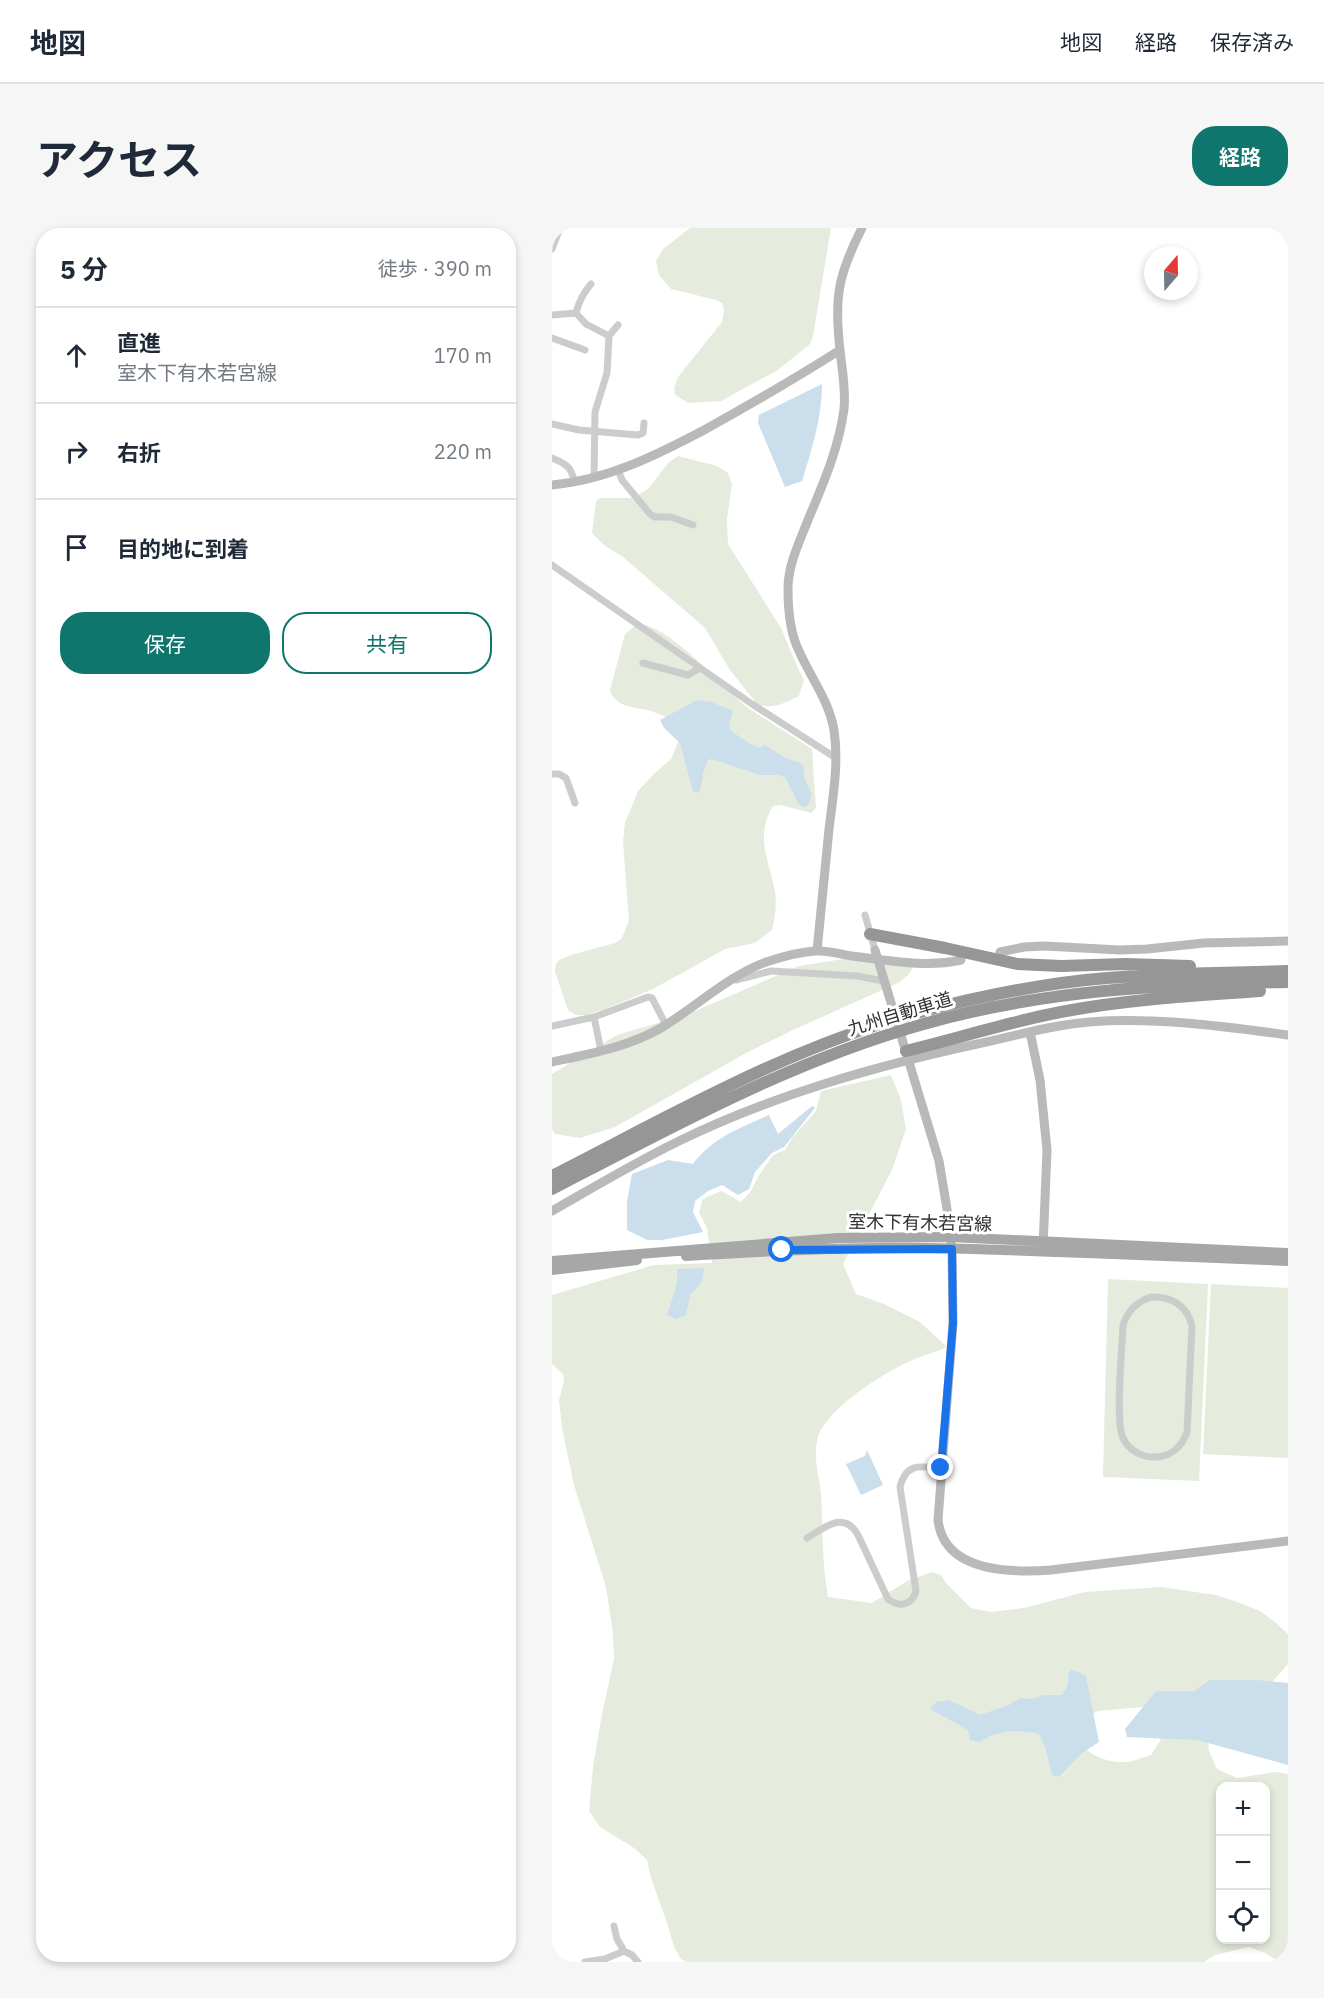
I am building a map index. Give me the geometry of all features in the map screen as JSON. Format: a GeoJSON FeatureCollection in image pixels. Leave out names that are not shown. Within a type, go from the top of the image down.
{"type":"FeatureCollection","features":[{"type":"Feature","properties":{"kind":"highway"},"geometry":{"type":"LineString","coordinates":[[870,934],[1017,964],[1288,966]]}},
{"type":"Feature","properties":{"kind":"highway","name":"九州自動車道"},"geometry":{"type":"LineString","coordinates":[[552,1176],[660,1119],[759,1071],[841,1038],[918,1013],[974,999],[1062,983],[1180,974],[1288,971]]}},
{"type":"Feature","properties":{"kind":"highway","name":"九州自動車道"},"geometry":{"type":"LineString","coordinates":[[552,1189],[711,1107],[765,1082],[854,1046],[920,1024],[977,1010],[1063,995],[1168,986],[1288,982]]}},
{"type":"Feature","properties":{"kind":"highway"},"geometry":{"type":"LineString","coordinates":[[911,1050],[1088,1007],[1288,988]]}},
{"type":"Feature","properties":{"kind":"main road","name":"室木下有木若宮線"},"geometry":{"type":"LineString","coordinates":[[552,1261],[838,1238],[950,1237],[1043,1246],[1288,1261]]}},
{"type":"Feature","properties":{"kind":"main road","name":"室木下有木若宮線"},"geometry":{"type":"LineString","coordinates":[[552,1270],[665,1258],[782,1250],[1043,1246],[1288,1253]]}},
{"type":"Feature","properties":{"kind":"street"},"geometry":{"type":"LineString","coordinates":[[817,951],[836,758],[833,726],[828,709],[798,650],[793,635],[788,588],[795,552],[832,462],[840,431],[844,383],[837,307],[838,287],[845,264],[862,228]]}},
{"type":"Feature","properties":{"kind":"street"},"geometry":{"type":"LineString","coordinates":[[552,249],[556,232]]}},
{"type":"Feature","properties":{"kind":"street"},"geometry":{"type":"LineString","coordinates":[[576,313],[578,303],[591,284]]}},
{"type":"Feature","properties":{"kind":"street"},"geometry":{"type":"LineString","coordinates":[[552,315],[576,313]]}},
{"type":"Feature","properties":{"kind":"street"},"geometry":{"type":"LineString","coordinates":[[576,313],[586,324],[609,336]]}},
{"type":"Feature","properties":{"kind":"street"},"geometry":{"type":"LineString","coordinates":[[594,478],[595,412],[607,373],[609,336],[618,325]]}},
{"type":"Feature","properties":{"kind":"street"},"geometry":{"type":"LineString","coordinates":[[552,338],[585,350]]}},
{"type":"Feature","properties":{"kind":"street"},"geometry":{"type":"LineString","coordinates":[[552,485],[594,478],[677,444],[747,407],[840,350]]}},
{"type":"Feature","properties":{"kind":"street"},"geometry":{"type":"LineString","coordinates":[[552,424],[579,430],[638,435],[643,433],[644,423]]}},
{"type":"Feature","properties":{"kind":"street"},"geometry":{"type":"LineString","coordinates":[[552,458],[571,469],[574,482]]}},
{"type":"Feature","properties":{"kind":"street"},"geometry":{"type":"LineString","coordinates":[[618,470],[622,480],[650,514],[655,517],[671,517],[693,525]]}},
{"type":"Feature","properties":{"kind":"street"},"geometry":{"type":"LineString","coordinates":[[552,565],[761,710],[836,758]]}},
{"type":"Feature","properties":{"kind":"street"},"geometry":{"type":"LineString","coordinates":[[643,663],[688,675],[700,668]]}},
{"type":"Feature","properties":{"kind":"street"},"geometry":{"type":"LineString","coordinates":[[552,774],[559,774],[566,778],[575,803]]}},
{"type":"Feature","properties":{"kind":"street"},"geometry":{"type":"LineString","coordinates":[[865,915],[891,1002],[911,1050],[911,1068],[939,1161],[952,1249],[953,1323],[938,1520],[941,1535],[950,1549],[960,1557],[989,1568],[1019,1572],[1288,1541]]}},
{"type":"Feature","properties":{"kind":"street"},"geometry":{"type":"LineString","coordinates":[[1000,952],[1044,946],[1120,950],[1204,943],[1288,941]]}},
{"type":"Feature","properties":{"kind":"street"},"geometry":{"type":"LineString","coordinates":[[552,1062],[630,1042],[666,1025],[729,981],[765,963],[817,951],[913,963],[961,960]]}},
{"type":"Feature","properties":{"kind":"street"},"geometry":{"type":"LineString","coordinates":[[729,981],[771,971],[857,976],[884,981]]}},
{"type":"Feature","properties":{"kind":"street"},"geometry":{"type":"LineString","coordinates":[[552,1026],[594,1017],[648,997],[652,998],[666,1025]]}},
{"type":"Feature","properties":{"kind":"street"},"geometry":{"type":"LineString","coordinates":[[594,1017],[601,1051]]}},
{"type":"Feature","properties":{"kind":"street"},"geometry":{"type":"LineString","coordinates":[[552,1211],[680,1140],[765,1104],[878,1068],[1030,1032],[1086,1022],[1129,1020],[1181,1023],[1288,1035]]}},
{"type":"Feature","properties":{"kind":"street"},"geometry":{"type":"LineString","coordinates":[[1030,1032],[1040,1080],[1047,1150],[1043,1246]]}},
{"type":"Feature","properties":{"kind":"street"},"geometry":{"type":"LineString","coordinates":[[1159,1297],[1173,1300],[1190,1318],[1192,1326],[1189,1405],[1185,1439],[1172,1453],[1150,1458],[1141,1456],[1127,1445],[1119,1428],[1123,1326],[1125,1318],[1136,1304],[1142,1300],[1159,1297]]}},
{"type":"Feature","properties":{"kind":"street"},"geometry":{"type":"LineString","coordinates":[[807,1538],[833,1522],[851,1525],[888,1599],[897,1605],[904,1605],[911,1601],[916,1591],[900,1487],[902,1479],[906,1472],[914,1467],[941,1468]]}},
{"type":"Feature","properties":{"kind":"street"},"geometry":{"type":"LineString","coordinates":[[614,1926],[617,1939],[624,1951],[638,1962]]}},
{"type":"Feature","properties":{"kind":"street"},"geometry":{"type":"LineString","coordinates":[[585,1962],[605,1959],[624,1951]]}},
{"type":"Feature","properties":{"kind":"green space"},"geometry":{"type":"Polygon","coordinates":[[[690,228],[831,228],[810,344],[778,370],[721,401],[688,403],[675,395],[674,388],[678,377],[722,322],[724,310],[722,303],[716,300],[671,289],[659,275],[656,261],[663,249],[690,228]]]}},
{"type":"Feature","properties":{"kind":"green space"},"geometry":{"type":"Polygon","coordinates":[[[678,456],[717,466],[728,473],[732,484],[727,519],[728,544],[781,628],[804,680],[799,696],[774,706],[757,704],[730,670],[705,628],[592,533],[596,501],[600,498],[633,498],[648,489],[669,462],[678,456]]]}},
{"type":"Feature","properties":{"kind":"green space"},"geometry":{"type":"Polygon","coordinates":[[[637,624],[650,626],[680,645],[750,709],[812,749],[816,808],[811,813],[781,805],[773,806],[767,817],[765,849],[776,901],[772,930],[755,943],[725,949],[653,989],[605,1009],[586,1015],[576,1015],[568,1010],[555,972],[556,964],[559,960],[571,955],[615,943],[622,938],[629,920],[623,841],[625,823],[638,791],[671,759],[681,735],[674,720],[651,711],[621,704],[610,690],[625,634],[637,624]]]}},
{"type":"Feature","properties":{"kind":"green space"},"geometry":{"type":"Polygon","coordinates":[[[843,959],[910,963],[912,969],[900,982],[748,1052],[615,1127],[580,1138],[555,1134],[552,1129],[552,1074],[617,1035],[688,1014],[799,966],[843,959]]]}},
{"type":"Feature","properties":{"kind":"green space"},"geometry":{"type":"Polygon","coordinates":[[[891,1075],[901,1100],[906,1129],[892,1170],[843,1264],[856,1294],[884,1304],[920,1322],[947,1347],[904,1364],[880,1377],[840,1407],[821,1430],[816,1455],[828,1597],[872,1603],[909,1580],[932,1572],[941,1575],[971,1608],[991,1612],[1024,1608],[1085,1592],[1161,1587],[1216,1595],[1260,1611],[1275,1622],[1288,1634],[1288,1664],[1265,1690],[1207,1733],[1209,1751],[1217,1769],[1237,1778],[1275,1772],[1288,1774],[1288,1962],[1280,1962],[1249,1947],[1215,1955],[1204,1962],[687,1962],[681,1959],[674,1947],[647,1860],[634,1848],[600,1827],[589,1811],[593,1767],[614,1659],[613,1633],[606,1587],[574,1485],[562,1428],[559,1400],[564,1381],[563,1374],[552,1364],[552,1295],[654,1265],[712,1263],[707,1228],[699,1212],[703,1199],[721,1191],[741,1202],[751,1191],[773,1155],[785,1150],[792,1138],[816,1111],[821,1091],[891,1075]],[[1142,1707],[1098,1711],[1086,1718],[1083,1746],[1097,1757],[1116,1762],[1131,1761],[1151,1755],[1160,1741],[1163,1730],[1151,1711],[1142,1707]]]}},
{"type":"Feature","properties":{"kind":"green space"},"geometry":{"type":"Polygon","coordinates":[[[1108,1279],[1208,1284],[1199,1481],[1103,1477],[1108,1279]]]}},
{"type":"Feature","properties":{"kind":"green space"},"geometry":{"type":"Polygon","coordinates":[[[1211,1284],[1288,1288],[1288,1458],[1203,1454],[1211,1284]]]}},
{"type":"Feature","properties":{"kind":"water"},"geometry":{"type":"Polygon","coordinates":[[[822,384],[818,421],[802,481],[785,487],[758,423],[759,415],[822,384]]]}},
{"type":"Feature","properties":{"kind":"water"},"geometry":{"type":"Polygon","coordinates":[[[697,700],[711,702],[733,711],[729,723],[730,730],[750,744],[760,748],[765,745],[785,758],[799,762],[804,767],[804,777],[812,795],[808,805],[805,807],[799,805],[785,777],[760,775],[712,759],[706,764],[699,793],[693,791],[680,743],[664,728],[660,720],[697,700]]]}},
{"type":"Feature","properties":{"kind":"water"},"geometry":{"type":"Polygon","coordinates":[[[812,1106],[815,1108],[784,1147],[772,1153],[755,1172],[749,1189],[738,1195],[722,1185],[708,1191],[695,1201],[693,1212],[703,1232],[662,1240],[647,1240],[627,1230],[627,1201],[632,1174],[668,1160],[693,1164],[718,1140],[769,1115],[778,1134],[812,1106]]]}},
{"type":"Feature","properties":{"kind":"water"},"geometry":{"type":"Polygon","coordinates":[[[704,1268],[702,1282],[690,1295],[686,1315],[676,1319],[667,1315],[676,1287],[677,1269],[704,1268]]]}},
{"type":"Feature","properties":{"kind":"water"},"geometry":{"type":"Polygon","coordinates":[[[867,1450],[883,1485],[861,1495],[846,1464],[865,1456],[867,1450]]]}},
{"type":"Feature","properties":{"kind":"water"},"geometry":{"type":"Polygon","coordinates":[[[1071,1669],[1086,1676],[1099,1742],[1082,1753],[1059,1777],[1052,1775],[1039,1734],[1008,1731],[980,1742],[970,1740],[968,1730],[930,1709],[936,1702],[949,1700],[980,1715],[1009,1705],[1020,1698],[1033,1699],[1043,1695],[1062,1695],[1068,1685],[1068,1675],[1071,1669]]]}},
{"type":"Feature","properties":{"kind":"water"},"geometry":{"type":"Polygon","coordinates":[[[1210,1680],[1257,1680],[1288,1683],[1288,1765],[1197,1740],[1127,1737],[1125,1729],[1156,1691],[1195,1691],[1210,1680]]]}},
{"type":"Feature","properties":{"kind":"route"},"geometry":{"type":"LineString","coordinates":[[782,1250],[952,1249],[953,1323],[941,1468]]}}]}
